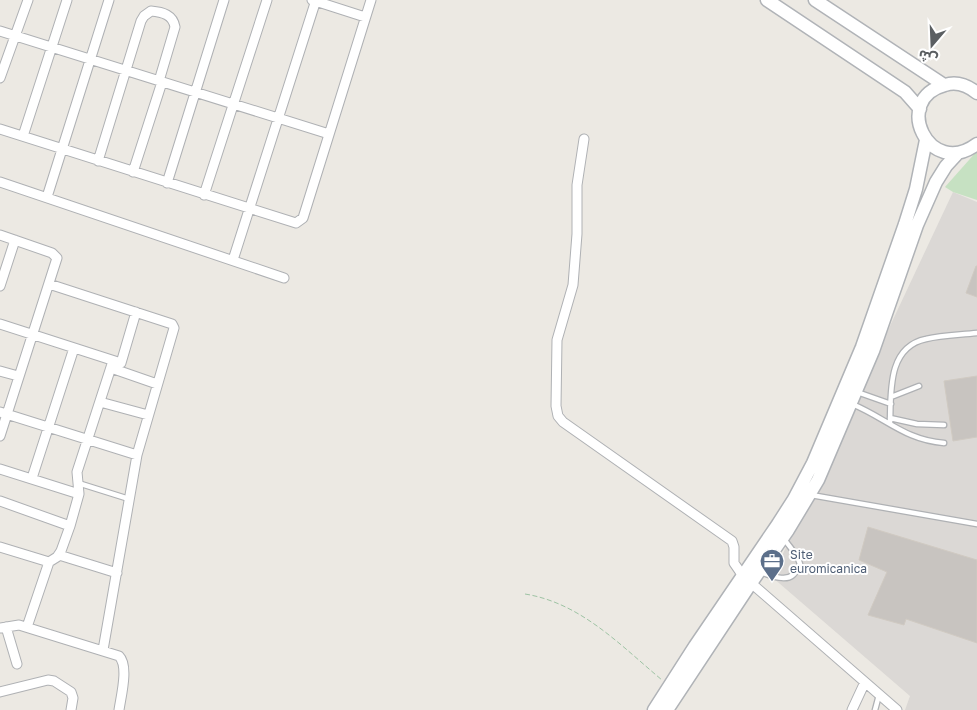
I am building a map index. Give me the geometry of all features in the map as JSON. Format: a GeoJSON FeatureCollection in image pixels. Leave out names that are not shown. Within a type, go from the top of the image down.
{"type":"FeatureCollection","features":[{"type":"Feature","properties":{"kind":"street"},"geometry":{"type":"LineString","coordinates":[[0,78],[28,0]]}},
{"type":"Feature","properties":{"kind":"street"},"geometry":{"type":"LineString","coordinates":[[23,136],[67,0]]}},
{"type":"Feature","properties":{"kind":"street"},"geometry":{"type":"LineString","coordinates":[[47,197],[109,0]]}},
{"type":"Feature","properties":{"kind":"street"},"geometry":{"type":"LineString","coordinates":[[167,183],[224,0]]}},
{"type":"Feature","properties":{"kind":"street"},"geometry":{"type":"LineString","coordinates":[[204,195],[267,0]]}},
{"type":"Feature","properties":{"kind":"street"},"geometry":{"type":"LineString","coordinates":[[233,260],[315,0],[365,17]]}},
{"type":"Feature","properties":{"kind":"street"},"geometry":{"type":"LineString","coordinates":[[0,129],[292,223],[300,222],[303,218],[370,0]]}},
{"type":"Feature","properties":{"kind":"street"},"geometry":{"type":"LineString","coordinates":[[767,0],[905,92],[920,109]]}},
{"type":"Feature","properties":{"kind":"street"},"geometry":{"type":"LineString","coordinates":[[815,0],[944,85]]}},
{"type":"Feature","properties":{"kind":"street"},"geometry":{"type":"LineString","coordinates":[[98,161],[144,16],[151,11],[166,14],[174,21],[175,31],[133,172]]}},
{"type":"Feature","properties":{"kind":"street"},"geometry":{"type":"LineString","coordinates":[[0,31],[329,134]]}},
{"type":"Feature","properties":{"kind":"street"},"geometry":{"type":"LineString","coordinates":[[977,82],[963,85],[944,85],[930,92],[924,100],[918,119],[920,129],[926,140],[940,151],[958,153],[970,149],[977,144]]}},
{"type":"Feature","properties":{"kind":"street"},"geometry":{"type":"LineString","coordinates":[[963,85],[977,93]]}},
{"type":"Feature","properties":{"kind":"street"},"geometry":{"type":"LineString","coordinates":[[584,139],[577,185],[577,234],[573,285],[557,340],[556,406],[558,416],[563,422],[732,541],[734,562],[747,579],[897,710]]}},
{"type":"Feature","properties":{"kind":"street"},"geometry":{"type":"LineString","coordinates":[[654,710],[747,579],[759,572],[810,495],[825,466],[862,347],[905,224],[916,188],[926,140]]}},
{"type":"Feature","properties":{"kind":"street"},"geometry":{"type":"LineString","coordinates":[[667,710],[799,490],[846,402],[856,392],[876,342],[917,225],[936,182],[946,166],[958,153]]}},
{"type":"Feature","properties":{"kind":"street"},"geometry":{"type":"LineString","coordinates":[[0,182],[284,278]]}},
{"type":"Feature","properties":{"kind":"street"},"geometry":{"type":"LineString","coordinates":[[0,235],[52,253],[56,256],[57,261],[4,413],[0,436]]}},
{"type":"Feature","properties":{"kind":"street"},"geometry":{"type":"LineString","coordinates":[[1,282],[15,240]]}},
{"type":"Feature","properties":{"kind":"street"},"geometry":{"type":"LineString","coordinates":[[49,284],[173,325],[137,455],[103,650]]}},
{"type":"Feature","properties":{"kind":"street"},"geometry":{"type":"LineString","coordinates":[[112,364],[121,362],[136,312]]}},
{"type":"Feature","properties":{"kind":"street"},"geometry":{"type":"LineString","coordinates":[[0,324],[74,348],[157,384]]}},
{"type":"Feature","properties":{"kind":"street"},"geometry":{"type":"LineString","coordinates":[[32,478],[74,348]]}},
{"type":"Feature","properties":{"kind":"street"},"geometry":{"type":"LineString","coordinates":[[27,627],[49,562],[60,554],[70,526],[79,494],[77,474],[112,364]]}},
{"type":"Feature","properties":{"kind":"street"},"geometry":{"type":"LineString","coordinates":[[0,371],[18,376]]}},
{"type":"Feature","properties":{"kind":"street"},"geometry":{"type":"LineString","coordinates":[[100,402],[148,416]]}},
{"type":"Feature","properties":{"kind":"street"},"geometry":{"type":"LineString","coordinates":[[4,413],[137,455]]}},
{"type":"Feature","properties":{"kind":"street"},"geometry":{"type":"LineString","coordinates":[[0,470],[32,478],[79,494]]}},
{"type":"Feature","properties":{"kind":"street"},"geometry":{"type":"LineString","coordinates":[[0,501],[70,526]]}},
{"type":"Feature","properties":{"kind":"street"},"geometry":{"type":"LineString","coordinates":[[0,547],[49,562]]}},
{"type":"Feature","properties":{"kind":"street"},"geometry":{"type":"LineString","coordinates":[[60,554],[117,573]]}},
{"type":"Feature","properties":{"kind":"street"},"geometry":{"type":"LineString","coordinates":[[16,664],[3,628],[19,625],[119,656],[124,668],[119,710]]}},
{"type":"Feature","properties":{"kind":"street"},"geometry":{"type":"LineString","coordinates":[[0,692],[48,680],[54,681],[71,692],[73,698],[71,710]]}},
{"type":"Feature","properties":{"kind":"street"},"geometry":{"type":"LineString","coordinates":[[852,710],[865,682]]}},
{"type":"Feature","properties":{"kind":"lane"},"geometry":{"type":"LineString","coordinates":[[890,424],[894,371],[906,349],[925,339],[977,333]]}},
{"type":"Feature","properties":{"kind":"lane"},"geometry":{"type":"LineString","coordinates":[[891,397],[919,386]]}},
{"type":"Feature","properties":{"kind":"lane"},"geometry":{"type":"LineString","coordinates":[[856,392],[891,404]]}},
{"type":"Feature","properties":{"kind":"lane"},"geometry":{"type":"LineString","coordinates":[[846,402],[874,414],[915,438],[944,443]]}},
{"type":"Feature","properties":{"kind":"lane"},"geometry":{"type":"LineString","coordinates":[[890,418],[917,424],[944,425]]}},
{"type":"Feature","properties":{"kind":"lane"},"geometry":{"type":"LineString","coordinates":[[78,483],[130,499]]}},
{"type":"Feature","properties":{"kind":"lane"},"geometry":{"type":"LineString","coordinates":[[810,495],[977,524]]}},
{"type":"Feature","properties":{"kind":"lane"},"geometry":{"type":"LineString","coordinates":[[759,572],[786,578],[793,575],[800,564],[797,556],[783,537]]}},
{"type":"Feature","properties":{"kind":"lane"},"geometry":{"type":"LineString","coordinates":[[875,710],[880,695]]}},
{"type":"Feature","properties":{"kind":"path"},"geometry":{"type":"LineString","coordinates":[[525,594],[554,601],[582,615],[670,686]]}},
{"type":"Feature","properties":{"kind":"shaded area"},"geometry":{"type":"Polygon","coordinates":[[[953,192],[977,202],[977,710],[905,710],[910,696],[772,577],[953,192]]]}},
{"type":"Feature","properties":{"kind":"green space"},"geometry":{"type":"Polygon","coordinates":[[[977,151],[977,200],[953,192],[945,187],[977,151]]]}},
{"type":"Feature","properties":{"kind":"building"},"geometry":{"type":"Polygon","coordinates":[[[977,266],[977,297],[966,293],[977,266]]]}},
{"type":"Feature","properties":{"kind":"building"},"geometry":{"type":"Polygon","coordinates":[[[977,376],[977,437],[953,441],[944,381],[977,376]]]}},
{"type":"Feature","properties":{"kind":"building"},"geometry":{"type":"Polygon","coordinates":[[[868,527],[977,560],[977,643],[906,619],[904,625],[868,615],[887,572],[859,560],[868,527]]]}},
{"type":"Feature","properties":{"kind":"place","name":"Site euromicanica"},"geometry":{"type":"Point","coordinates":[772,582]}}]}
